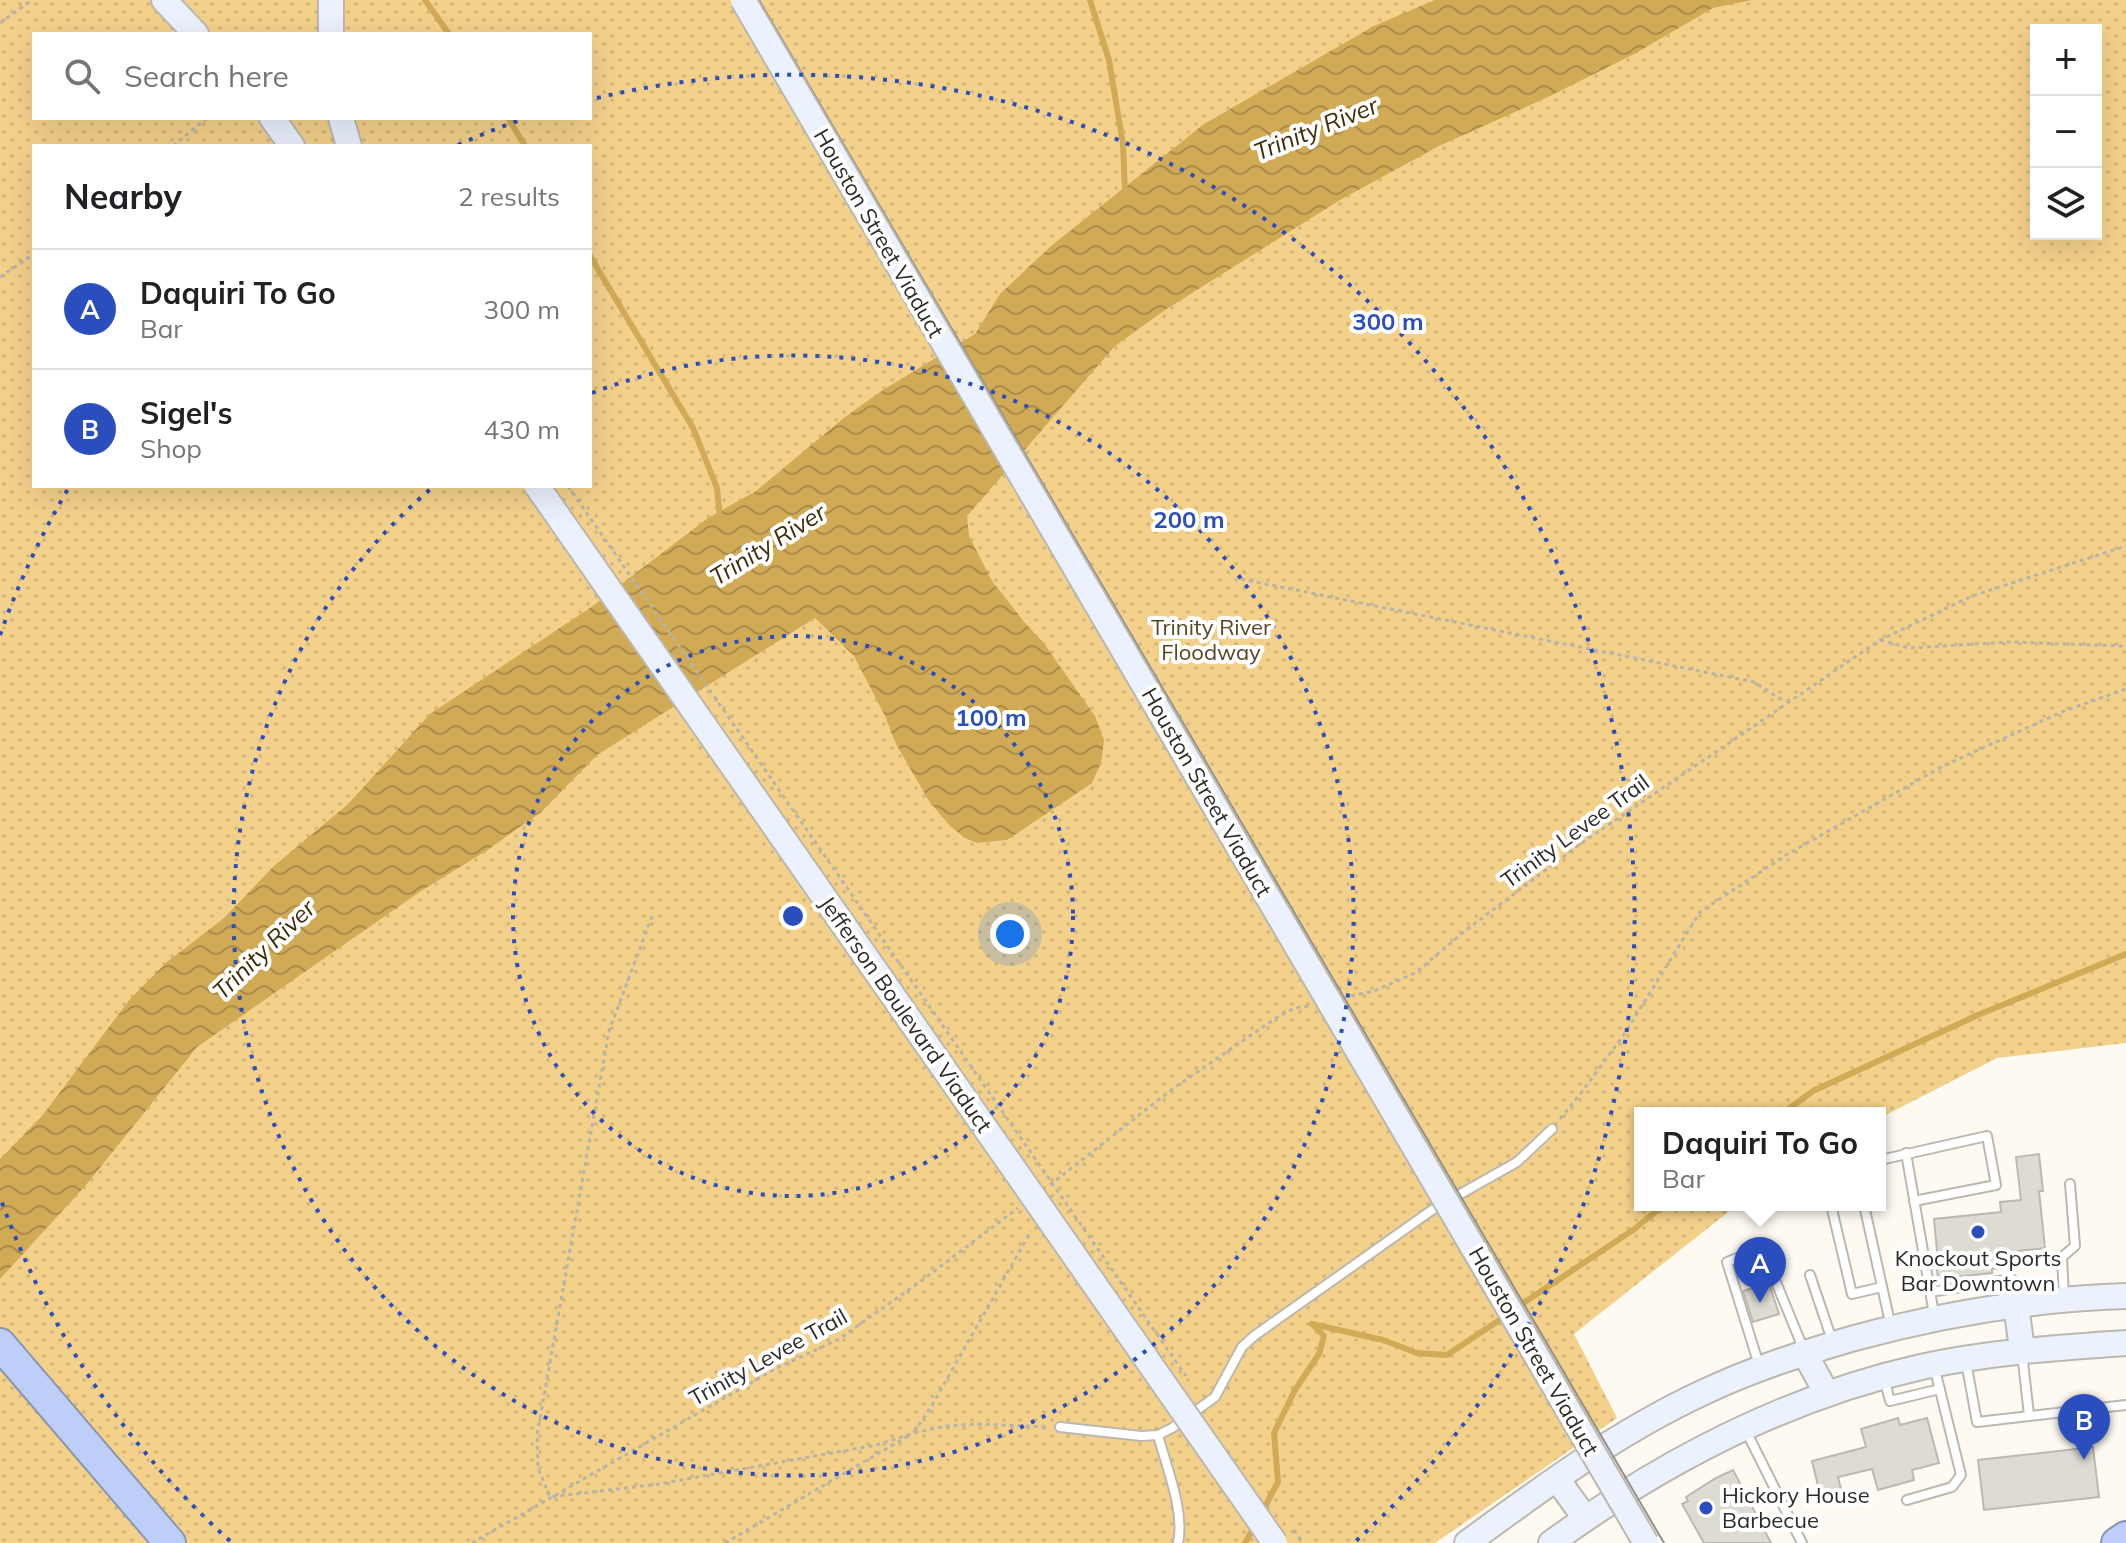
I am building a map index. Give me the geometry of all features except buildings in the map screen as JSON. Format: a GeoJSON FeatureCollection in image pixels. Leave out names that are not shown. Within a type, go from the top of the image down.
{"type":"FeatureCollection","features":[{"type":"Feature","properties":{"kind":"highway"},"geometry":{"type":"LineString","coordinates":[[0,1344],[170,1543]]}},
{"type":"Feature","properties":{"kind":"highway"},"geometry":{"type":"LineString","coordinates":[[151,1518],[179,1543]]}},
{"type":"Feature","properties":{"kind":"highway"},"geometry":{"type":"LineString","coordinates":[[2117,1543],[2126,1537]]}},
{"type":"Feature","properties":{"kind":"main road"},"geometry":{"type":"LineString","coordinates":[[164,0],[194,32]]}},
{"type":"Feature","properties":{"kind":"main road"},"geometry":{"type":"LineString","coordinates":[[185,0],[209,32]]}},
{"type":"Feature","properties":{"kind":"main road"},"geometry":{"type":"LineString","coordinates":[[331,0],[331,32]]}},
{"type":"Feature","properties":{"kind":"main road","name":"Houston Street Viaduct"},"geometry":{"type":"LineString","coordinates":[[743,0],[1646,1543]]}},
{"type":"Feature","properties":{"kind":"main road"},"geometry":{"type":"LineString","coordinates":[[273,120],[291,144]]}},
{"type":"Feature","properties":{"kind":"main road"},"geometry":{"type":"LineString","coordinates":[[342,120],[348,144]]}},
{"type":"Feature","properties":{"kind":"main road","name":"Jefferson Boulevard Viaduct"},"geometry":{"type":"LineString","coordinates":[[538,488],[1284,1536]]}},
{"type":"Feature","properties":{"kind":"main road"},"geometry":{"type":"LineString","coordinates":[[1467,1543],[1557,1479],[1637,1429],[1700,1394],[1759,1367],[1934,1318],[2016,1304],[2126,1296]]}},
{"type":"Feature","properties":{"kind":"main road"},"geometry":{"type":"LineString","coordinates":[[2016,1304],[2022,1350]]}},
{"type":"Feature","properties":{"kind":"main road"},"geometry":{"type":"LineString","coordinates":[[1551,1543],[1585,1518],[1666,1469],[1744,1427],[1827,1394],[1934,1365],[2022,1350],[2126,1343]]}},
{"type":"Feature","properties":{"kind":"main road"},"geometry":{"type":"LineString","coordinates":[[1804,1352],[1827,1394]]}},
{"type":"Feature","properties":{"kind":"main road"},"geometry":{"type":"LineString","coordinates":[[1557,1479],[1585,1518]]}},
{"type":"Feature","properties":{"kind":"lane"},"geometry":{"type":"LineString","coordinates":[[1060,1427],[1141,1436],[1158,1435],[1172,1428],[1215,1397],[1242,1347],[1254,1336],[1432,1210],[1517,1162],[1552,1129]]}},
{"type":"Feature","properties":{"kind":"lane"},"geometry":{"type":"LineString","coordinates":[[1886,1158],[1987,1136],[1996,1185],[1914,1201]]}},
{"type":"Feature","properties":{"kind":"lane"},"geometry":{"type":"LineString","coordinates":[[1906,1153],[1934,1318]]}},
{"type":"Feature","properties":{"kind":"lane"},"geometry":{"type":"LineString","coordinates":[[2064,1299],[2062,1257],[2075,1246],[2070,1184]]}},
{"type":"Feature","properties":{"kind":"lane"},"geometry":{"type":"LineString","coordinates":[[1832,1211],[1852,1294],[1882,1287]]}},
{"type":"Feature","properties":{"kind":"lane"},"geometry":{"type":"LineString","coordinates":[[1865,1211],[1891,1328]]}},
{"type":"Feature","properties":{"kind":"lane"},"geometry":{"type":"LineString","coordinates":[[1759,1367],[1727,1262],[1762,1248],[1804,1352]]}},
{"type":"Feature","properties":{"kind":"lane"},"geometry":{"type":"LineString","coordinates":[[1810,1275],[1833,1344]]}},
{"type":"Feature","properties":{"kind":"lane"},"geometry":{"type":"LineString","coordinates":[[1930,1292],[2012,1279],[2016,1304]]}},
{"type":"Feature","properties":{"kind":"lane"},"geometry":{"type":"LineString","coordinates":[[2022,1350],[2029,1415]]}},
{"type":"Feature","properties":{"kind":"lane"},"geometry":{"type":"LineString","coordinates":[[1966,1360],[1977,1422],[2126,1405]]}},
{"type":"Feature","properties":{"kind":"lane"},"geometry":{"type":"LineString","coordinates":[[1907,1500],[1952,1487],[1961,1475],[1934,1365]]}},
{"type":"Feature","properties":{"kind":"lane"},"geometry":{"type":"LineString","coordinates":[[1884,1378],[1890,1401],[1940,1389]]}},
{"type":"Feature","properties":{"kind":"lane"},"geometry":{"type":"LineString","coordinates":[[1744,1427],[1802,1543]]}},
{"type":"Feature","properties":{"kind":"lane"},"geometry":{"type":"LineString","coordinates":[[1158,1435],[1177,1506],[1178,1543]]}},
{"type":"Feature","properties":{"kind":"path"},"geometry":{"type":"LineString","coordinates":[[0,23],[32,0]]}},
{"type":"Feature","properties":{"kind":"path"},"geometry":{"type":"LineString","coordinates":[[175,144],[205,120]]}},
{"type":"Feature","properties":{"kind":"path"},"geometry":{"type":"LineString","coordinates":[[0,277],[32,255]]}},
{"type":"Feature","properties":{"kind":"path"},"geometry":{"type":"LineString","coordinates":[[569,488],[1194,1386]]}},
{"type":"Feature","properties":{"kind":"path","name":"Trinity Levee Trail"},"geometry":{"type":"LineString","coordinates":[[1348,997],[1374,991],[1415,973],[1579,845],[1880,640],[1972,596],[2126,546]]}},
{"type":"Feature","properties":{"kind":"path"},"geometry":{"type":"LineString","coordinates":[[1241,579],[1754,682],[1787,703]]}},
{"type":"Feature","properties":{"kind":"path"},"geometry":{"type":"LineString","coordinates":[[1880,640],[1909,648],[2010,642],[2126,646]]}},
{"type":"Feature","properties":{"kind":"path"},"geometry":{"type":"LineString","coordinates":[[1552,1129],[1625,1033],[1700,912],[1786,855],[1943,766],[2064,711],[2126,689]]}},
{"type":"Feature","properties":{"kind":"path"},"geometry":{"type":"LineString","coordinates":[[652,916],[609,1031],[542,1404],[537,1435],[538,1468],[550,1497],[659,1484],[876,1445],[946,1426],[1060,1427]]}},
{"type":"Feature","properties":{"kind":"path"},"geometry":{"type":"LineString","coordinates":[[1040,1192],[1171,1090],[1279,1016],[1308,1006]]}},
{"type":"Feature","properties":{"kind":"path"},"geometry":{"type":"LineString","coordinates":[[1055,1188],[1063,1174]]}},
{"type":"Feature","properties":{"kind":"path","name":"Trinity Levee Trail"},"geometry":{"type":"LineString","coordinates":[[472,1543],[775,1369],[839,1339],[1028,1201]]}},
{"type":"Feature","properties":{"kind":"path"},"geometry":{"type":"LineString","coordinates":[[725,1543],[914,1433],[1032,1229]]}},
{"type":"Feature","properties":{"kind":"path"},"geometry":{"type":"LineString","coordinates":[[1284,1536],[1303,1543]]}},
{"type":"Feature","properties":{"kind":"green space","name":"Trinity River Floodway"},"geometry":{"type":"Polygon","coordinates":[[[0,0],[2126,0],[2126,1043],[1997,1058],[1886,1115],[1886,1107],[1634,1107],[1634,1211],[1729,1211],[1574,1334],[1617,1418],[1435,1543],[0,1543],[0,0]]]}},
{"type":"Feature","properties":{"kind":"water","name":"Trinity River"},"geometry":{"type":"Polygon","coordinates":[[[1435,0],[1752,0],[1713,8],[1636,53],[1439,146],[1340,200],[1165,310],[1115,346],[967,516],[969,536],[992,581],[1043,642],[1095,716],[1104,740],[1101,763],[1092,783],[1007,840],[977,843],[967,839],[951,827],[929,801],[896,744],[854,656],[815,618],[597,755],[541,812],[421,891],[197,1047],[86,1185],[0,1279],[0,1159],[42,1116],[130,999],[167,962],[224,918],[274,866],[348,804],[430,714],[590,608],[708,518],[756,491],[845,417],[883,390],[975,334],[1000,294],[1051,246],[1204,124],[1374,26],[1435,0]]]}},
{"type":"Feature","properties":{"kind":"waterway"},"geometry":{"type":"LineString","coordinates":[[425,0],[448,32]]}},
{"type":"Feature","properties":{"kind":"waterway"},"geometry":{"type":"LineString","coordinates":[[1090,0],[1109,60],[1123,144],[1125,192]]}},
{"type":"Feature","properties":{"kind":"waterway"},"geometry":{"type":"LineString","coordinates":[[509,120],[524,144]]}},
{"type":"Feature","properties":{"kind":"waterway"},"geometry":{"type":"LineString","coordinates":[[592,259],[693,428],[717,488],[720,519]]}},
{"type":"Feature","properties":{"kind":"waterway"},"geometry":{"type":"LineString","coordinates":[[1791,1107],[1813,1091],[1978,1015],[2126,954]]}},
{"type":"Feature","properties":{"kind":"waterway"},"geometry":{"type":"LineString","coordinates":[[1516,1308],[1657,1211]]}},
{"type":"Feature","properties":{"kind":"waterway"},"geometry":{"type":"LineString","coordinates":[[1312,1324],[1383,1340],[1417,1353],[1447,1355],[1507,1315]]}},
{"type":"Feature","properties":{"kind":"waterway"},"geometry":{"type":"LineString","coordinates":[[1261,1514],[1278,1482],[1274,1433],[1295,1390],[1319,1354],[1324,1336],[1312,1324]]}},
{"type":"Feature","properties":{"kind":"waterway"},"geometry":{"type":"LineString","coordinates":[[1245,1543],[1256,1524]]}},
{"type":"Feature","properties":{"kind":"tram line"},"geometry":{"type":"LineString","coordinates":[[759,0],[1664,1543]]}},
{"type":"Feature","properties":{"kind":"place","name":"Knockout Sports Bar Downtown"},"geometry":{"type":"Point","coordinates":[1978,1232]}},
{"type":"Feature","properties":{"kind":"place","name":"Daquiri To Go"},"geometry":{"type":"Point","coordinates":[1760,1303]}},
{"type":"Feature","properties":{"kind":"place","name":"Sigel's"},"geometry":{"type":"Point","coordinates":[2084,1460]}},
{"type":"Feature","properties":{"kind":"place","name":"Hickory House Barbecue"},"geometry":{"type":"Point","coordinates":[1706,1508]}}]}
